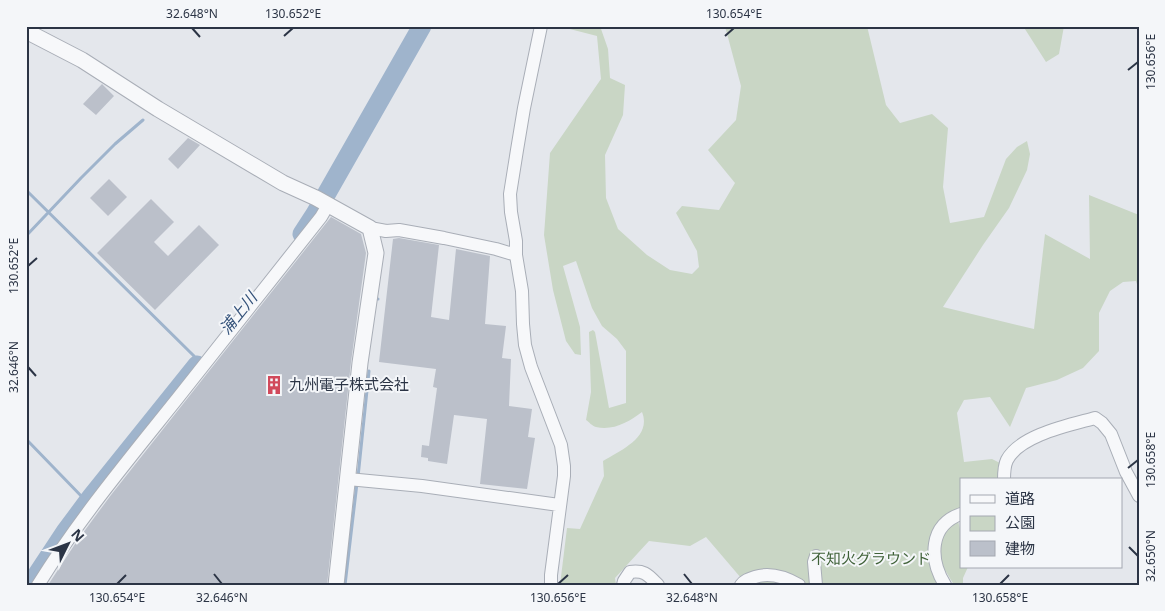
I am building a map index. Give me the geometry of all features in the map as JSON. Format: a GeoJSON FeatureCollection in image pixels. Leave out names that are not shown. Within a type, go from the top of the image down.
{"type":"FeatureCollection","features":[{"type":"Feature","properties":{"kind":"street"},"geometry":{"type":"LineString","coordinates":[[541,26],[524,108],[510,194],[516,255],[522,291],[522,324],[525,345],[531,367],[561,445],[563,456],[564,476],[559,505],[551,585]]}},
{"type":"Feature","properties":{"kind":"street"},"geometry":{"type":"LineString","coordinates":[[26,31],[82,60],[158,109],[283,183],[323,202],[370,228],[386,231],[399,230],[496,249],[516,255]]}},
{"type":"Feature","properties":{"kind":"street"},"geometry":{"type":"LineString","coordinates":[[38,585],[63,546],[136,450],[321,217],[323,202]]}},
{"type":"Feature","properties":{"kind":"street"},"geometry":{"type":"LineString","coordinates":[[336,585],[354,480],[360,362],[376,253],[370,228]]}},
{"type":"Feature","properties":{"kind":"street"},"geometry":{"type":"LineString","coordinates":[[1004,478],[1006,462],[1010,455],[1022,445],[1053,430],[1095,418],[1111,434],[1126,472],[1139,496]]}},
{"type":"Feature","properties":{"kind":"street"},"geometry":{"type":"LineString","coordinates":[[354,480],[559,505]]}},
{"type":"Feature","properties":{"kind":"street"},"geometry":{"type":"LineString","coordinates":[[944,585],[936,563],[934,541],[948,520],[960,514]]}},
{"type":"Feature","properties":{"kind":"street"},"geometry":{"type":"LineString","coordinates":[[816,556],[814,562],[816,585]]}},
{"type":"Feature","properties":{"kind":"street"},"geometry":{"type":"LineString","coordinates":[[623,585],[630,572],[638,571],[646,574],[658,585]]}},
{"type":"Feature","properties":{"kind":"street"},"geometry":{"type":"LineString","coordinates":[[741,585],[745,580],[765,574],[783,578],[799,585]]}},
{"type":"Feature","properties":{"kind":"green space","name":"不知火グラウンド"},"geometry":{"type":"Polygon","coordinates":[[[558,26],[600,26],[608,49],[610,78],[625,85],[623,115],[605,155],[606,198],[618,229],[647,255],[670,270],[692,274],[699,267],[697,251],[676,213],[682,206],[719,210],[735,183],[708,150],[736,120],[741,86],[724,26],[867,26],[886,105],[900,123],[932,114],[948,128],[943,187],[950,223],[984,217],[1006,159],[1017,147],[1027,141],[1030,154],[1027,170],[1009,208],[943,307],[1034,329],[1045,234],[1090,259],[1089,195],[1139,215],[1139,291],[1136,281],[1123,282],[1110,291],[1099,313],[1099,351],[1083,368],[1057,380],[1026,388],[1010,427],[990,397],[964,400],[957,413],[964,462],[992,459],[1000,463],[999,478],[960,478],[960,511],[956,513],[960,529],[960,568],[968,568],[963,578],[963,585],[954,585],[939,560],[940,585],[747,585],[706,537],[690,546],[649,541],[615,578],[616,585],[560,585],[567,528],[580,529],[604,476],[603,461],[633,442],[643,429],[644,421],[642,412],[626,422],[609,428],[596,427],[586,420],[591,392],[589,332],[593,330],[595,332],[609,408],[626,403],[626,351],[617,339],[602,326],[592,308],[576,261],[563,266],[580,327],[581,355],[575,354],[566,341],[553,290],[544,235],[550,153],[601,79],[597,36],[558,26]]]}},
{"type":"Feature","properties":{"kind":"green space"},"geometry":{"type":"Polygon","coordinates":[[[1023,26],[1064,26],[1059,54],[1046,62],[1023,26]]]}},
{"type":"Feature","properties":{"kind":"building"},"geometry":{"type":"Polygon","coordinates":[[[102,84],[114,96],[96,115],[83,104],[102,84]]]}},
{"type":"Feature","properties":{"kind":"building"},"geometry":{"type":"Polygon","coordinates":[[[188,138],[200,145],[178,169],[168,159],[188,138]]]}},
{"type":"Feature","properties":{"kind":"building"},"geometry":{"type":"Polygon","coordinates":[[[109,179],[127,197],[108,216],[90,198],[109,179]]]}},
{"type":"Feature","properties":{"kind":"building"},"geometry":{"type":"Polygon","coordinates":[[[151,199],[174,222],[154,242],[168,256],[199,225],[219,245],[155,310],[97,253],[151,199]]]}},
{"type":"Feature","properties":{"kind":"building","name":"九州電子株式会社"},"geometry":{"type":"Polygon","coordinates":[[[331,217],[361,234],[366,253],[351,362],[327,585],[48,585],[111,495],[331,217]]]}},
{"type":"Feature","properties":{"kind":"building"},"geometry":{"type":"Polygon","coordinates":[[[399,238],[439,245],[431,317],[449,320],[456,249],[490,256],[485,324],[506,326],[502,358],[511,359],[509,406],[532,409],[528,437],[535,438],[527,489],[480,484],[487,419],[454,415],[447,464],[428,461],[428,458],[421,457],[422,445],[429,446],[437,388],[433,387],[436,369],[379,362],[393,239],[399,238]]]}},
{"type":"Feature","properties":{"kind":"waterway"},"geometry":{"type":"LineString","coordinates":[[411,26],[418,33]]}},
{"type":"Feature","properties":{"kind":"waterway","name":"浦上川"},"geometry":{"type":"LineString","coordinates":[[302,234],[422,26]]}},
{"type":"Feature","properties":{"kind":"waterway"},"geometry":{"type":"LineString","coordinates":[[26,236],[115,144],[143,120]]}},
{"type":"Feature","properties":{"kind":"waterway"},"geometry":{"type":"LineString","coordinates":[[26,190],[194,356]]}},
{"type":"Feature","properties":{"kind":"waterway","name":"浦上川"},"geometry":{"type":"LineString","coordinates":[[30,585],[91,497],[197,365]]}},
{"type":"Feature","properties":{"kind":"waterway"},"geometry":{"type":"LineString","coordinates":[[358,477],[369,371]]}},
{"type":"Feature","properties":{"kind":"waterway"},"geometry":{"type":"LineString","coordinates":[[26,439],[87,502]]}},
{"type":"Feature","properties":{"kind":"waterway"},"geometry":{"type":"LineString","coordinates":[[345,585],[357,483]]}},
{"type":"Feature","properties":{"kind":"place","name":"九州電子株式会社"},"geometry":{"type":"Point","coordinates":[274,385]}}]}
